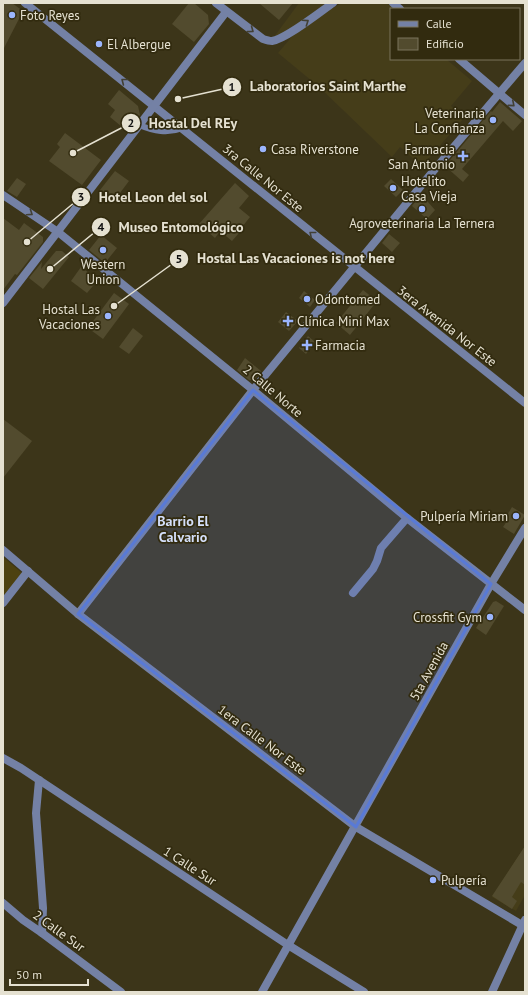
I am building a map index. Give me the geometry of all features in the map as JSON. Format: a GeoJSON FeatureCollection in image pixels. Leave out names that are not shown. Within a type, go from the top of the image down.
{"type":"FeatureCollection","features":[{"type":"Feature","properties":{"kind":"street","name":"3ra Calle Nor Este"},"geometry":{"type":"LineString","coordinates":[[25,3],[183,128],[354,267]]}},
{"type":"Feature","properties":{"kind":"street"},"geometry":{"type":"LineString","coordinates":[[216,3],[263,39],[271,41],[293,30],[333,3]]}},
{"type":"Feature","properties":{"kind":"street"},"geometry":{"type":"LineString","coordinates":[[3,303],[226,12]]}},
{"type":"Feature","properties":{"kind":"street"},"geometry":{"type":"LineString","coordinates":[[460,60],[525,115]]}},
{"type":"Feature","properties":{"kind":"street"},"geometry":{"type":"LineString","coordinates":[[78,614],[253,390],[430,175],[525,63]]}},
{"type":"Feature","properties":{"kind":"street","name":"2 Calle Norte"},"geometry":{"type":"LineString","coordinates":[[3,195],[58,232],[253,390],[407,518],[525,610]]}},
{"type":"Feature","properties":{"kind":"street","name":"3era Avenida Nor Este"},"geometry":{"type":"LineString","coordinates":[[354,267],[525,403]]}},
{"type":"Feature","properties":{"kind":"street"},"geometry":{"type":"LineString","coordinates":[[353,593],[373,569],[381,548],[407,518]]}},
{"type":"Feature","properties":{"kind":"street","name":"5ta Avenida"},"geometry":{"type":"LineString","coordinates":[[262,992],[356,827],[491,584],[525,528]]}},
{"type":"Feature","properties":{"kind":"street","name":"1era Calle Nor Este"},"geometry":{"type":"LineString","coordinates":[[3,550],[78,614],[356,827],[524,923]]}},
{"type":"Feature","properties":{"kind":"street"},"geometry":{"type":"LineString","coordinates":[[3,603],[28,571]]}},
{"type":"Feature","properties":{"kind":"street","name":"1 Calle Sur"},"geometry":{"type":"LineString","coordinates":[[3,758],[39,780],[288,945],[364,992]]}},
{"type":"Feature","properties":{"kind":"street"},"geometry":{"type":"LineString","coordinates":[[39,780],[36,813],[43,908],[42,933]]}},
{"type":"Feature","properties":{"kind":"street","name":"2 Calle Sur"},"geometry":{"type":"LineString","coordinates":[[3,903],[23,920],[121,992]]}},
{"type":"Feature","properties":{"kind":"street"},"geometry":{"type":"LineString","coordinates":[[492,992],[524,923]]}},
{"type":"Feature","properties":{"kind":"lane"},"geometry":{"type":"LineString","coordinates":[[139,125],[160,132],[183,128]]}},
{"type":"Feature","properties":{"kind":"highlighted area"},"geometry":{"type":"Polygon","coordinates":[[[253,390],[491,584],[356,827],[78,614],[253,390]]]}},
{"type":"Feature","properties":{"kind":"shaded area"},"geometry":{"type":"Polygon","coordinates":[[[299,3],[332,3],[277,39],[274,37],[299,3]]]}},
{"type":"Feature","properties":{"kind":"shaded area"},"geometry":{"type":"Polygon","coordinates":[[[341,3],[398,3],[394,8],[390,8],[389,13],[390,60],[447,60],[472,81],[451,106],[464,118],[422,166],[400,147],[392,157],[318,86],[278,53],[295,33],[341,3]]]}},
{"type":"Feature","properties":{"kind":"shaded area"},"geometry":{"type":"Polygon","coordinates":[[[3,557],[22,573],[3,597],[3,557]]]}},
{"type":"Feature","properties":{"kind":"shaded area"},"geometry":{"type":"Polygon","coordinates":[[[525,846],[525,895],[516,911],[492,897],[525,846]]]}},
{"type":"Feature","properties":{"kind":"building","name":"Foto Reyes"},"geometry":{"type":"Polygon","coordinates":[[[3,3],[12,3],[23,11],[3,50],[3,3]]]}},
{"type":"Feature","properties":{"kind":"building"},"geometry":{"type":"Polygon","coordinates":[[[189,3],[194,3],[208,15],[209,24],[194,42],[172,24],[189,3]]]}},
{"type":"Feature","properties":{"kind":"building"},"geometry":{"type":"Polygon","coordinates":[[[259,3],[293,3],[279,20],[259,3]]]}},
{"type":"Feature","properties":{"kind":"building"},"geometry":{"type":"Polygon","coordinates":[[[119,90],[138,106],[140,115],[127,131],[110,117],[115,110],[108,104],[119,90]]]}},
{"type":"Feature","properties":{"kind":"building"},"geometry":{"type":"Polygon","coordinates":[[[500,102],[522,121],[513,131],[503,121],[462,169],[469,175],[463,182],[445,166],[500,102]]]}},
{"type":"Feature","properties":{"kind":"building"},"geometry":{"type":"Polygon","coordinates":[[[65,133],[101,160],[82,185],[49,161],[60,147],[57,144],[65,133]]]}},
{"type":"Feature","properties":{"kind":"building"},"geometry":{"type":"Polygon","coordinates":[[[115,171],[129,181],[114,201],[100,190],[115,171]]]}},
{"type":"Feature","properties":{"kind":"building"},"geometry":{"type":"Polygon","coordinates":[[[17,178],[26,184],[17,197],[7,191],[17,178]]]}},
{"type":"Feature","properties":{"kind":"building","name":"Hotelito Casa Vieja"},"geometry":{"type":"Polygon","coordinates":[[[391,179],[403,190],[396,197],[384,186],[391,179]]]}},
{"type":"Feature","properties":{"kind":"building"},"geometry":{"type":"Polygon","coordinates":[[[235,183],[249,196],[239,208],[250,217],[232,241],[220,231],[215,238],[199,224],[235,183]]]}},
{"type":"Feature","properties":{"kind":"building"},"geometry":{"type":"Polygon","coordinates":[[[421,194],[435,210],[427,219],[412,206],[421,194]]]}},
{"type":"Feature","properties":{"kind":"building"},"geometry":{"type":"Polygon","coordinates":[[[3,218],[19,230],[24,223],[43,237],[43,242],[3,290],[3,218]]]}},
{"type":"Feature","properties":{"kind":"building"},"geometry":{"type":"Polygon","coordinates":[[[389,234],[400,243],[392,252],[382,243],[389,234]]]}},
{"type":"Feature","properties":{"kind":"building","name":"Western Union"},"geometry":{"type":"Polygon","coordinates":[[[101,235],[117,248],[105,263],[89,250],[101,235]]]}},
{"type":"Feature","properties":{"kind":"building"},"geometry":{"type":"Polygon","coordinates":[[[56,251],[62,251],[69,257],[43,289],[29,278],[42,262],[41,269],[56,251]]]}},
{"type":"Feature","properties":{"kind":"building"},"geometry":{"type":"Polygon","coordinates":[[[81,267],[98,280],[87,293],[71,281],[81,267]]]}},
{"type":"Feature","properties":{"kind":"building"},"geometry":{"type":"Polygon","coordinates":[[[363,290],[377,301],[350,335],[336,323],[363,290]]]}},
{"type":"Feature","properties":{"kind":"building","name":"Odontomed"},"geometry":{"type":"Polygon","coordinates":[[[304,291],[315,300],[310,307],[299,298],[304,291]]]}},
{"type":"Feature","properties":{"kind":"building","name":"Hostal Las Vacaciones"},"geometry":{"type":"Polygon","coordinates":[[[114,293],[129,304],[103,339],[88,328],[114,293]]]}},
{"type":"Feature","properties":{"kind":"building","name":"Clínica Mini Max"},"geometry":{"type":"Polygon","coordinates":[[[286,312],[298,321],[289,331],[278,322],[286,312]]]}},
{"type":"Feature","properties":{"kind":"building"},"geometry":{"type":"Polygon","coordinates":[[[133,328],[143,336],[129,354],[119,347],[133,328]]]}},
{"type":"Feature","properties":{"kind":"building","name":"Farmacia"},"geometry":{"type":"Polygon","coordinates":[[[308,336],[315,342],[306,354],[299,348],[308,336]]]}},
{"type":"Feature","properties":{"kind":"building"},"geometry":{"type":"Polygon","coordinates":[[[245,358],[261,371],[254,380],[249,380],[237,370],[245,358]]]}},
{"type":"Feature","properties":{"kind":"building"},"geometry":{"type":"Polygon","coordinates":[[[3,419],[32,441],[3,478],[3,419]]]}},
{"type":"Feature","properties":{"kind":"building"},"geometry":{"type":"Polygon","coordinates":[[[512,507],[525,515],[514,534],[503,527],[509,518],[506,517],[512,507]]]}},
{"type":"Feature","properties":{"kind":"building","name":"Crossfit Gym"},"geometry":{"type":"Polygon","coordinates":[[[496,601],[504,606],[486,635],[476,628],[493,602],[496,601]]]}},
{"type":"Feature","properties":{"kind":"building"},"geometry":{"type":"Polygon","coordinates":[[[525,846],[525,885],[521,882],[512,897],[517,901],[512,909],[492,896],[525,846]]]}},
{"type":"Feature","properties":{"kind":"place","name":"Foto Reyes"},"geometry":{"type":"Point","coordinates":[12,15]}},
{"type":"Feature","properties":{"kind":"place","name":"El Albergue"},"geometry":{"type":"Point","coordinates":[99,44]}},
{"type":"Feature","properties":{"kind":"place","name":"Laboratorios Saint Marthe"},"geometry":{"type":"Point","coordinates":[178,99]}},
{"type":"Feature","properties":{"kind":"place","name":"Veterinaria La Confianza"},"geometry":{"type":"Point","coordinates":[493,120]}},
{"type":"Feature","properties":{"kind":"place","name":"Casa Riverstone"},"geometry":{"type":"Point","coordinates":[263,149]}},
{"type":"Feature","properties":{"kind":"place","name":"Hostal Del REy"},"geometry":{"type":"Point","coordinates":[73,153]}},
{"type":"Feature","properties":{"kind":"place","name":"Farmacia San Antonio"},"geometry":{"type":"Point","coordinates":[463,156]}},
{"type":"Feature","properties":{"kind":"place","name":"Hotelito Casa Vieja"},"geometry":{"type":"Point","coordinates":[393,188]}},
{"type":"Feature","properties":{"kind":"place","name":"Agroveterinaria La Ternera"},"geometry":{"type":"Point","coordinates":[422,209]}},
{"type":"Feature","properties":{"kind":"place","name":"Hotel Leon del sol"},"geometry":{"type":"Point","coordinates":[27,242]}},
{"type":"Feature","properties":{"kind":"place","name":"Western Union"},"geometry":{"type":"Point","coordinates":[103,250]}},
{"type":"Feature","properties":{"kind":"place","name":"Museo Entomológico"},"geometry":{"type":"Point","coordinates":[50,269]}},
{"type":"Feature","properties":{"kind":"place","name":"Odontomed"},"geometry":{"type":"Point","coordinates":[307,299]}},
{"type":"Feature","properties":{"kind":"place","name":"Hostal Las Vacaciones is not here"},"geometry":{"type":"Point","coordinates":[114,306]}},
{"type":"Feature","properties":{"kind":"place","name":"Hostal Las Vacaciones"},"geometry":{"type":"Point","coordinates":[108,316]}},
{"type":"Feature","properties":{"kind":"place","name":"Clínica Mini Max"},"geometry":{"type":"Point","coordinates":[288,321]}},
{"type":"Feature","properties":{"kind":"place","name":"Farmacia"},"geometry":{"type":"Point","coordinates":[307,345]}},
{"type":"Feature","properties":{"kind":"place","name":"Pulpería Miriam"},"geometry":{"type":"Point","coordinates":[516,516]}},
{"type":"Feature","properties":{"kind":"place","name":"Crossfit Gym"},"geometry":{"type":"Point","coordinates":[490,617]}},
{"type":"Feature","properties":{"kind":"place","name":"Pulpería"},"geometry":{"type":"Point","coordinates":[433,880]}},
{"type":"Feature","properties":{"kind":"district","name":"Barrio El Calvario"},"geometry":{"type":"Point","coordinates":[183,530]}}]}
